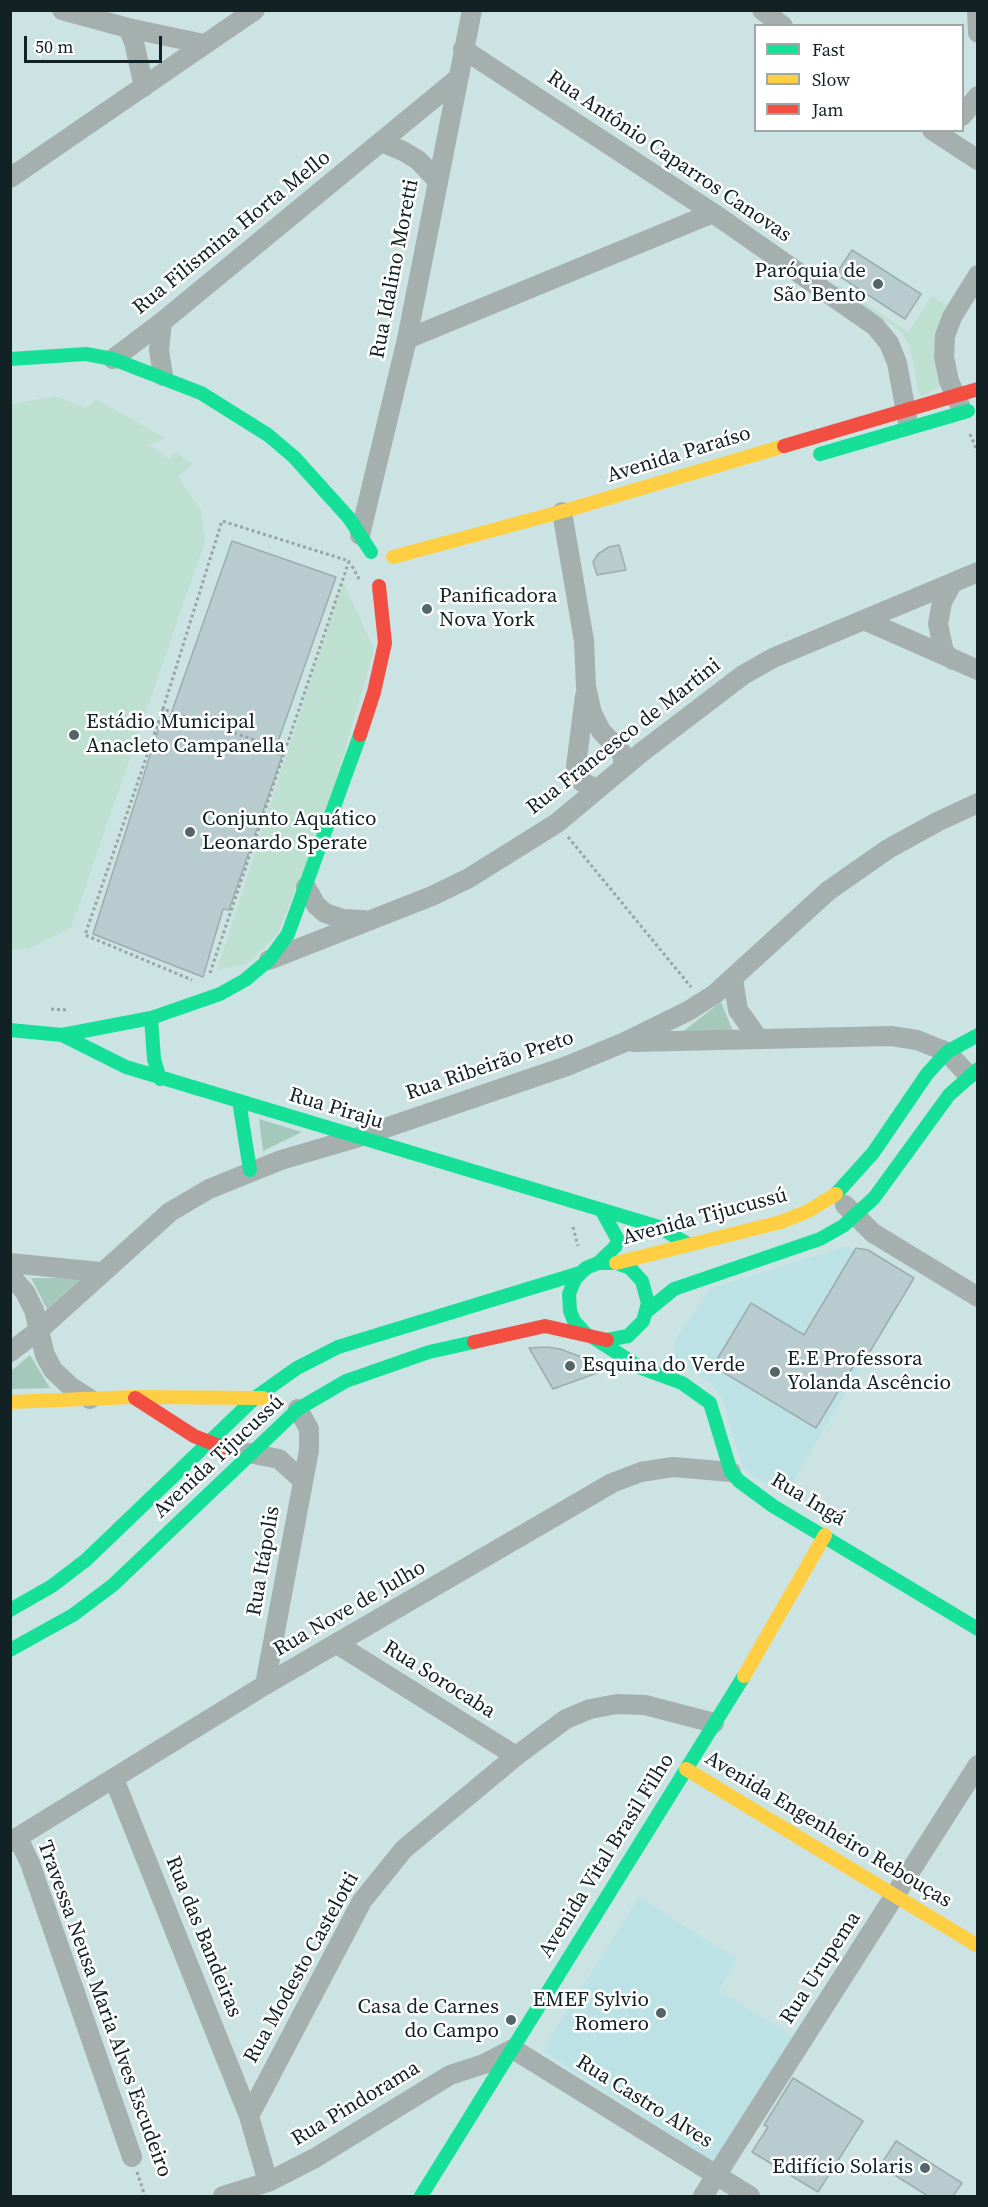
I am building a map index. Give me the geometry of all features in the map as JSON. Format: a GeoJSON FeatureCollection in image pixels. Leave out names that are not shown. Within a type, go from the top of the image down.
{"type":"FeatureCollection","features":[{"type":"Feature","properties":{"kind":"street"},"geometry":{"type":"LineString","coordinates":[[62,10],[128,28],[204,44]]}},
{"type":"Feature","properties":{"kind":"street"},"geometry":{"type":"LineString","coordinates":[[10,178],[255,10]]}},
{"type":"Feature","properties":{"kind":"street","name":"Rua Idalino Moretti"},"geometry":{"type":"LineString","coordinates":[[360,536],[407,339],[456,80],[472,10]]}},
{"type":"Feature","properties":{"kind":"street"},"geometry":{"type":"LineString","coordinates":[[977,10],[977,32]]}},
{"type":"Feature","properties":{"kind":"street"},"geometry":{"type":"LineString","coordinates":[[763,11],[780,24]]}},
{"type":"Feature","properties":{"kind":"street"},"geometry":{"type":"LineString","coordinates":[[128,28],[134,42],[144,87]]}},
{"type":"Feature","properties":{"kind":"street","name":"Rua Antônio Caparros Canovas"},"geometry":{"type":"LineString","coordinates":[[463,49],[713,213],[875,326],[889,343],[897,363],[909,428]]}},
{"type":"Feature","properties":{"kind":"street","name":"Rua Filismina Horta Mello"},"geometry":{"type":"LineString","coordinates":[[113,359],[162,322],[456,80]]}},
{"type":"Feature","properties":{"kind":"street"},"geometry":{"type":"LineString","coordinates":[[964,115],[978,96]]}},
{"type":"Feature","properties":{"kind":"street"},"geometry":{"type":"LineString","coordinates":[[943,133],[978,160]]}},
{"type":"Feature","properties":{"kind":"street"},"geometry":{"type":"LineString","coordinates":[[381,142],[404,151],[418,160],[437,180]]}},
{"type":"Feature","properties":{"kind":"street"},"geometry":{"type":"LineString","coordinates":[[407,339],[713,213]]}},
{"type":"Feature","properties":{"kind":"street"},"geometry":{"type":"LineString","coordinates":[[966,406],[950,381],[944,357],[945,336],[952,317],[978,275]]}},
{"type":"Feature","properties":{"kind":"street"},"geometry":{"type":"LineString","coordinates":[[162,322],[159,350],[162,376]]}},
{"type":"Feature","properties":{"kind":"street"},"geometry":{"type":"LineString","coordinates":[[10,359],[86,354],[113,359],[162,376],[231,409],[268,435],[324,488],[360,536],[361,558],[383,551],[393,557],[395,576],[370,584],[385,643],[381,665],[339,799],[306,887],[288,934],[269,960],[245,980],[220,994],[151,1018],[62,1035],[10,1030]]}},
{"type":"Feature","properties":{"kind":"street","name":"Avenida Paraíso"},"geometry":{"type":"LineString","coordinates":[[802,459],[909,428],[966,406],[978,389]]}},
{"type":"Feature","properties":{"kind":"street","name":"Avenida Paraíso"},"geometry":{"type":"LineString","coordinates":[[393,557],[564,523],[905,409],[966,406]]}},
{"type":"Feature","properties":{"kind":"street"},"geometry":{"type":"LineString","coordinates":[[564,523],[584,641],[586,687],[576,766],[582,782],[597,789]]}},
{"type":"Feature","properties":{"kind":"street","name":"Rua Francesco de Martini"},"geometry":{"type":"LineString","coordinates":[[269,960],[432,896],[469,878],[557,823],[624,766],[743,675],[773,658],[978,572]]}},
{"type":"Feature","properties":{"kind":"street"},"geometry":{"type":"LineString","coordinates":[[953,582],[942,602],[938,624],[944,652],[953,660]]}},
{"type":"Feature","properties":{"kind":"street"},"geometry":{"type":"LineString","coordinates":[[864,620],[978,670]]}},
{"type":"Feature","properties":{"kind":"street"},"geometry":{"type":"LineString","coordinates":[[586,687],[592,713],[601,730],[622,753],[624,766]]}},
{"type":"Feature","properties":{"kind":"street","name":"Rua Ribeirão Preto"},"geometry":{"type":"LineString","coordinates":[[10,1352],[39,1330],[100,1272],[170,1212],[209,1189],[250,1170],[356,1138],[567,1066],[625,1042],[703,1003],[733,979],[828,891],[888,849],[978,803]]}},
{"type":"Feature","properties":{"kind":"street","name":"Rua Francesco de Martini"},"geometry":{"type":"LineString","coordinates":[[306,887],[316,905],[325,912],[343,919],[371,920]]}},
{"type":"Feature","properties":{"kind":"street"},"geometry":{"type":"LineString","coordinates":[[733,979],[738,1010],[758,1038]]}},
{"type":"Feature","properties":{"kind":"street"},"geometry":{"type":"LineString","coordinates":[[151,1018],[154,1059],[160,1079]]}},
{"type":"Feature","properties":{"kind":"street","name":"Rua Piraju"},"geometry":{"type":"LineString","coordinates":[[62,1035],[102,1057],[160,1079],[659,1227],[686,1244]]}},
{"type":"Feature","properties":{"kind":"street","name":"Avenida Tijucussú"},"geometry":{"type":"LineString","coordinates":[[10,1610],[52,1586],[87,1560],[256,1397],[297,1368],[338,1347],[580,1273],[598,1263],[616,1263],[781,1222],[808,1211],[835,1195],[873,1153],[927,1074],[947,1052],[978,1035]]}},
{"type":"Feature","properties":{"kind":"street"},"geometry":{"type":"LineString","coordinates":[[625,1042],[891,1036],[917,1040],[947,1052],[973,1072],[950,1095],[896,1169],[856,1216],[820,1239],[674,1288],[646,1312],[638,1328],[640,1349],[642,1358],[659,1374]]}},
{"type":"Feature","properties":{"kind":"street"},"geometry":{"type":"LineString","coordinates":[[239,1101],[250,1170]]}},
{"type":"Feature","properties":{"kind":"street"},"geometry":{"type":"LineString","coordinates":[[835,1195],[873,1233],[978,1297]]}},
{"type":"Feature","properties":{"kind":"street"},"geometry":{"type":"LineString","coordinates":[[598,1263],[615,1247],[618,1240],[602,1211]]}},
{"type":"Feature","properties":{"kind":"street"},"geometry":{"type":"LineString","coordinates":[[10,1263],[100,1272]]}},
{"type":"Feature","properties":{"kind":"street","name":"Avenida Tijucussú"},"geometry":{"type":"LineString","coordinates":[[616,1263],[630,1268],[642,1281],[647,1296],[646,1312]]}},
{"type":"Feature","properties":{"kind":"street"},"geometry":{"type":"LineString","coordinates":[[580,1273],[570,1289],[569,1308],[574,1321],[590,1336],[627,1360],[689,1387],[710,1403],[731,1472]]}},
{"type":"Feature","properties":{"kind":"street"},"geometry":{"type":"LineString","coordinates":[[10,1275],[25,1292],[34,1310],[45,1355],[53,1370],[71,1387],[90,1399]]}},
{"type":"Feature","properties":{"kind":"street","name":"Avenida Tijucussú"},"geometry":{"type":"LineString","coordinates":[[10,1650],[73,1615],[113,1585],[249,1453],[286,1403],[429,1352],[545,1326],[590,1336],[620,1339],[638,1328]]}},
{"type":"Feature","properties":{"kind":"street"},"geometry":{"type":"LineString","coordinates":[[134,1397],[207,1443],[279,1459],[303,1481]]}},
{"type":"Feature","properties":{"kind":"street"},"geometry":{"type":"LineString","coordinates":[[10,1402],[134,1397],[256,1397],[286,1403]]}},
{"type":"Feature","properties":{"kind":"street","name":"Rua Itápolis"},"geometry":{"type":"LineString","coordinates":[[265,1685],[303,1481],[309,1429],[286,1403]]}},
{"type":"Feature","properties":{"kind":"street","name":"Rua Nove de Julho"},"geometry":{"type":"LineString","coordinates":[[14,1840],[265,1685],[612,1483],[641,1472],[673,1467],[731,1472]]}},
{"type":"Feature","properties":{"kind":"street","name":"Rua Ingá"},"geometry":{"type":"LineString","coordinates":[[731,1472],[739,1481],[773,1506],[825,1535],[978,1629]]}},
{"type":"Feature","properties":{"kind":"street","name":"Avenida Vital Brasil Filho"},"geometry":{"type":"LineString","coordinates":[[421,2196],[739,1685],[825,1535]]}},
{"type":"Feature","properties":{"kind":"street","name":"Rua Sorocaba"},"geometry":{"type":"LineString","coordinates":[[337,1644],[516,1756]]}},
{"type":"Feature","properties":{"kind":"street","name":"Rua Modesto Castelotti"},"geometry":{"type":"LineString","coordinates":[[249,2116],[362,1901],[382,1873],[404,1849],[516,1756],[566,1719],[590,1709],[617,1704],[645,1705],[714,1723]]}},
{"type":"Feature","properties":{"kind":"street","name":"Rua Urupema"},"geometry":{"type":"LineString","coordinates":[[703,2196],[978,1764]]}},
{"type":"Feature","properties":{"kind":"street","name":"Avenida Engenheiro Rebouças"},"geometry":{"type":"LineString","coordinates":[[686,1769],[978,1946]]}},
{"type":"Feature","properties":{"kind":"street","name":"Rua das Bandeiras"},"geometry":{"type":"LineString","coordinates":[[114,1779],[249,2116],[268,2182]]}},
{"type":"Feature","properties":{"kind":"street","name":"Travessa Neusa Maria Alves Escudeiro"},"geometry":{"type":"LineString","coordinates":[[14,1840],[30,1863],[132,2157]]}},
{"type":"Feature","properties":{"kind":"street","name":"Rua Castro Alves"},"geometry":{"type":"LineString","coordinates":[[513,2049],[750,2196]]}},
{"type":"Feature","properties":{"kind":"street","name":"Rua Pindorama"},"geometry":{"type":"LineString","coordinates":[[223,2196],[268,2182],[315,2158],[450,2075],[484,2064],[513,2049]]}},
{"type":"Feature","properties":{"kind":"path"},"geometry":{"type":"LineString","coordinates":[[195,981],[85,936],[163,709],[222,521],[361,558]]}},
{"type":"Feature","properties":{"kind":"path"},"geometry":{"type":"LineString","coordinates":[[345,553],[361,558]]}},
{"type":"Feature","properties":{"kind":"path"},"geometry":{"type":"LineString","coordinates":[[361,558],[370,584]]}},
{"type":"Feature","properties":{"kind":"path"},"geometry":{"type":"LineString","coordinates":[[210,974],[285,750],[361,558]]}},
{"type":"Feature","properties":{"kind":"path"},"geometry":{"type":"LineString","coordinates":[[163,709],[285,750]]}},
{"type":"Feature","properties":{"kind":"path"},"geometry":{"type":"LineString","coordinates":[[557,823],[703,1003]]}},
{"type":"Feature","properties":{"kind":"path"},"geometry":{"type":"LineString","coordinates":[[45,1009],[68,1010]]}},
{"type":"Feature","properties":{"kind":"path"},"geometry":{"type":"LineString","coordinates":[[570,1221],[577,1234],[578,1248]]}},
{"type":"Feature","properties":{"kind":"path","name":"Travessa Neusa Maria Alves Escudeiro"},"geometry":{"type":"LineString","coordinates":[[132,2157],[145,2196]]}},
{"type":"Feature","properties":{"kind":"shaded area","name":"E.E Professora Yolanda Ascêncio"},"geometry":{"type":"Polygon","coordinates":[[[844,1247],[868,1250],[914,1278],[785,1495],[744,1470],[721,1397],[711,1384],[676,1360],[674,1341],[711,1288],[844,1247]]]}},
{"type":"Feature","properties":{"kind":"shaded area","name":"EMEF Sylvio Romero"},"geometry":{"type":"Polygon","coordinates":[[[639,1897],[737,1959],[719,1991],[793,2036],[713,2162],[542,2050],[639,1897]]]}},
{"type":"Feature","properties":{"kind":"green space"},"geometry":{"type":"Polygon","coordinates":[[[841,286],[908,332],[932,296],[946,305],[938,332],[942,385],[921,397],[910,346],[901,332],[834,287],[841,286]]]}},
{"type":"Feature","properties":{"kind":"green space","name":"Estádio Municipal Anacleto Campanella"},"geometry":{"type":"Polygon","coordinates":[[[55,396],[86,408],[96,399],[165,438],[149,445],[169,459],[175,452],[193,464],[178,477],[201,510],[205,541],[71,928],[28,949],[11,950],[11,404],[55,396]]]}},
{"type":"Feature","properties":{"kind":"green space"},"geometry":{"type":"Polygon","coordinates":[[[343,581],[374,650],[326,814],[277,935],[247,964],[217,970],[343,581]]]}},
{"type":"Feature","properties":{"kind":"green space"},"geometry":{"type":"Polygon","coordinates":[[[721,1002],[733,1031],[682,1032],[721,1002]]]}},
{"type":"Feature","properties":{"kind":"green space"},"geometry":{"type":"Polygon","coordinates":[[[259,1119],[302,1132],[263,1151],[259,1119]]]}},
{"type":"Feature","properties":{"kind":"green space"},"geometry":{"type":"Polygon","coordinates":[[[31,1278],[81,1278],[47,1309],[31,1278]]]}},
{"type":"Feature","properties":{"kind":"green space"},"geometry":{"type":"Polygon","coordinates":[[[30,1355],[50,1388],[11,1389],[10,1372],[30,1355]]]}},
{"type":"Feature","properties":{"kind":"building","name":"Paróquia de São Bento"},"geometry":{"type":"Polygon","coordinates":[[[852,250],[921,294],[905,319],[836,274],[852,250]]]}},
{"type":"Feature","properties":{"kind":"building"},"geometry":{"type":"Polygon","coordinates":[[[232,541],[336,577],[274,753],[282,756],[229,910],[223,909],[203,977],[93,934],[163,715],[170,717],[232,541]]]}},
{"type":"Feature","properties":{"kind":"building"},"geometry":{"type":"Polygon","coordinates":[[[619,545],[626,570],[597,575],[593,562],[598,554],[609,547],[619,545]]]}},
{"type":"Feature","properties":{"kind":"building"},"geometry":{"type":"Polygon","coordinates":[[[856,1248],[868,1250],[914,1278],[866,1358],[860,1355],[816,1428],[713,1366],[751,1303],[804,1335],[856,1248]]]}},
{"type":"Feature","properties":{"kind":"building","name":"Esquina do Verde"},"geometry":{"type":"Polygon","coordinates":[[[529,1348],[560,1349],[611,1368],[553,1389],[529,1348]]]}},
{"type":"Feature","properties":{"kind":"building"},"geometry":{"type":"Polygon","coordinates":[[[793,2078],[863,2121],[818,2192],[752,2152],[768,2127],[764,2125],[793,2078]]]}},
{"type":"Feature","properties":{"kind":"building","name":"Edifício Solaris"},"geometry":{"type":"Polygon","coordinates":[[[896,2141],[962,2183],[953,2196],[928,2196],[880,2166],[896,2141]]]}},
{"type":"Feature","properties":{"kind":"traffic: fast"},"geometry":{"type":"LineString","coordinates":[[10,359],[86,354],[113,359],[201,393],[268,435],[294,457],[349,518],[371,552]]}},
{"type":"Feature","properties":{"kind":"traffic: fast"},"geometry":{"type":"LineString","coordinates":[[820,454],[968,411]]}},
{"type":"Feature","properties":{"kind":"traffic: fast"},"geometry":{"type":"LineString","coordinates":[[10,1030],[62,1035],[151,1018],[220,994],[245,980],[269,960],[288,934],[360,735]]}},
{"type":"Feature","properties":{"kind":"traffic: fast"},"geometry":{"type":"LineString","coordinates":[[151,1018],[154,1059],[160,1079]]}},
{"type":"Feature","properties":{"kind":"traffic: fast"},"geometry":{"type":"LineString","coordinates":[[62,1035],[126,1067],[659,1227],[686,1243]]}},
{"type":"Feature","properties":{"kind":"traffic: fast"},"geometry":{"type":"LineString","coordinates":[[836,1194],[873,1153],[927,1074],[947,1052],[978,1035]]}},
{"type":"Feature","properties":{"kind":"traffic: fast"},"geometry":{"type":"LineString","coordinates":[[646,1312],[674,1289],[820,1239],[843,1226],[874,1198],[949,1095],[978,1069]]}},
{"type":"Feature","properties":{"kind":"traffic: fast"},"geometry":{"type":"LineString","coordinates":[[239,1101],[250,1170]]}},
{"type":"Feature","properties":{"kind":"traffic: fast"},"geometry":{"type":"LineString","coordinates":[[598,1263],[615,1247],[618,1240],[602,1211]]}},
{"type":"Feature","properties":{"kind":"traffic: fast"},"geometry":{"type":"LineString","coordinates":[[586,1334],[574,1321],[570,1311],[569,1294],[575,1279],[586,1268],[598,1263],[616,1263],[630,1268],[642,1281],[648,1303],[643,1321],[628,1336],[607,1340]]}},
{"type":"Feature","properties":{"kind":"traffic: fast"},"geometry":{"type":"LineString","coordinates":[[10,1610],[52,1586],[86,1560],[256,1397],[297,1368],[338,1347],[580,1273]]}},
{"type":"Feature","properties":{"kind":"traffic: fast"},"geometry":{"type":"LineString","coordinates":[[594,1338],[641,1368],[682,1383],[710,1403],[731,1472],[739,1481],[773,1506],[978,1629]]}},
{"type":"Feature","properties":{"kind":"traffic: fast"},"geometry":{"type":"LineString","coordinates":[[10,1650],[73,1615],[113,1585],[298,1409],[346,1381],[429,1352],[474,1342]]}},
{"type":"Feature","properties":{"kind":"traffic: fast"},"geometry":{"type":"LineString","coordinates":[[421,2196],[744,1676]]}},
{"type":"Feature","properties":{"kind":"traffic: slow"},"geometry":{"type":"LineString","coordinates":[[393,557],[571,509],[784,446]]}},
{"type":"Feature","properties":{"kind":"traffic: slow"},"geometry":{"type":"LineString","coordinates":[[616,1263],[781,1222],[808,1211],[836,1194]]}},
{"type":"Feature","properties":{"kind":"traffic: slow"},"geometry":{"type":"LineString","coordinates":[[10,1402],[134,1397],[263,1398]]}},
{"type":"Feature","properties":{"kind":"traffic: slow"},"geometry":{"type":"LineString","coordinates":[[744,1676],[825,1535]]}},
{"type":"Feature","properties":{"kind":"traffic: slow"},"geometry":{"type":"LineString","coordinates":[[686,1769],[978,1946]]}},
{"type":"Feature","properties":{"kind":"traffic: jam"},"geometry":{"type":"LineString","coordinates":[[784,446],[978,389]]}},
{"type":"Feature","properties":{"kind":"traffic: jam"},"geometry":{"type":"LineString","coordinates":[[360,735],[374,692],[385,643],[379,586]]}},
{"type":"Feature","properties":{"kind":"traffic: jam"},"geometry":{"type":"LineString","coordinates":[[474,1342],[545,1326],[607,1340]]}},
{"type":"Feature","properties":{"kind":"traffic: jam"},"geometry":{"type":"LineString","coordinates":[[135,1398],[194,1436],[224,1448]]}},
{"type":"Feature","properties":{"kind":"place","name":"Paróquia de São Bento"},"geometry":{"type":"Point","coordinates":[878,284]}},
{"type":"Feature","properties":{"kind":"place","name":"Panificadora Nova York"},"geometry":{"type":"Point","coordinates":[427,609]}},
{"type":"Feature","properties":{"kind":"place","name":"Estádio Municipal Anacleto Campanella"},"geometry":{"type":"Point","coordinates":[74,735]}},
{"type":"Feature","properties":{"kind":"place","name":"Conjunto Aquático Leonardo Sperate"},"geometry":{"type":"Point","coordinates":[190,832]}},
{"type":"Feature","properties":{"kind":"place","name":"Esquina do Verde"},"geometry":{"type":"Point","coordinates":[570,1366]}},
{"type":"Feature","properties":{"kind":"place","name":"E.E Professora Yolanda Ascêncio"},"geometry":{"type":"Point","coordinates":[775,1372]}},
{"type":"Feature","properties":{"kind":"place","name":"EMEF Sylvio Romero"},"geometry":{"type":"Point","coordinates":[661,2013]}},
{"type":"Feature","properties":{"kind":"place","name":"Casa de Carnes do Campo"},"geometry":{"type":"Point","coordinates":[511,2020]}},
{"type":"Feature","properties":{"kind":"place","name":"Edifício Solaris"},"geometry":{"type":"Point","coordinates":[925,2168]}}]}
